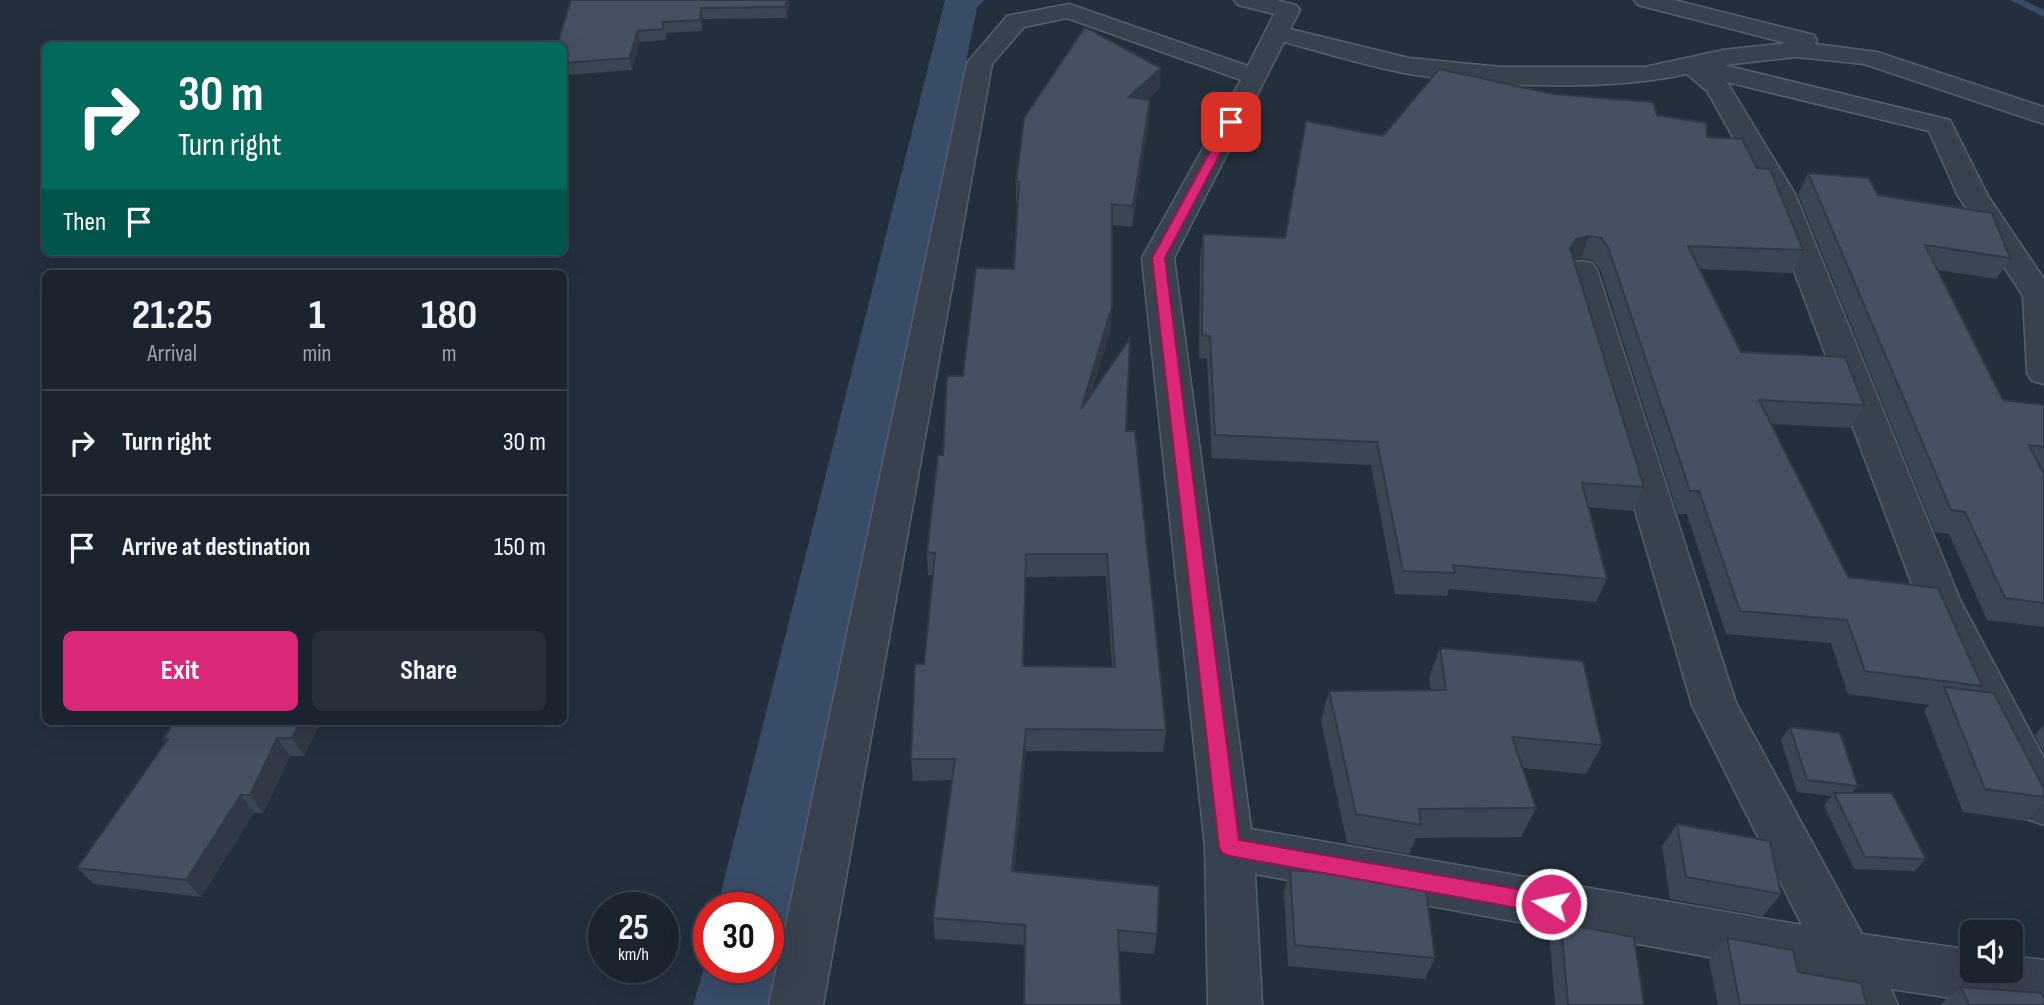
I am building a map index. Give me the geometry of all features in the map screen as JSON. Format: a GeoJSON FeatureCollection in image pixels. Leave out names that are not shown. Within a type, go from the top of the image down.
{"type":"FeatureCollection","features":[{"type":"Feature","properties":{"kind":"street"},"geometry":{"type":"LineString","coordinates":[[1235,1005],[1229,847],[1158,258],[1256,77],[1287,10],[1247,0]]}},
{"type":"Feature","properties":{"kind":"street"},"geometry":{"type":"LineString","coordinates":[[1646,0],[1868,57],[2044,116]]}},
{"type":"Feature","properties":{"kind":"street"},"geometry":{"type":"LineString","coordinates":[[796,1005],[980,63],[1016,21],[1069,11],[1256,77]]}},
{"type":"Feature","properties":{"kind":"street"},"geometry":{"type":"LineString","coordinates":[[1276,33],[1409,66],[1501,75],[1645,75],[1797,49],[1868,57]]}},
{"type":"Feature","properties":{"kind":"street"},"geometry":{"type":"LineString","coordinates":[[1692,65],[1940,126],[1973,196],[2041,295],[2044,373]]}},
{"type":"Feature","properties":{"kind":"street"},"geometry":{"type":"LineString","coordinates":[[1692,65],[1718,87],[1780,194],[1939,600],[2044,804]]}},
{"type":"Feature","properties":{"kind":"street"},"geometry":{"type":"LineString","coordinates":[[1581,270],[1714,705],[1871,1005]]}},
{"type":"Feature","properties":{"kind":"street"},"geometry":{"type":"LineString","coordinates":[[1229,847],[1846,957],[2044,986]]}},
{"type":"Feature","properties":{"kind":"building"},"geometry":{"type":"Polygon","coordinates":[[[571,0],[787,0],[785,7],[701,8],[700,20],[663,22],[663,29],[638,31],[629,58],[567,63],[567,42],[558,42],[571,0]]]}},
{"type":"Feature","properties":{"kind":"building"},"geometry":{"type":"Polygon","coordinates":[[[1085,27],[1161,68],[1129,97],[1150,100],[1133,206],[1112,204],[1112,307],[1081,409],[1130,338],[1126,431],[1135,431],[1166,730],[1026,729],[1012,871],[1159,886],[1157,934],[1118,930],[1121,1005],[1024,1005],[1025,925],[933,918],[955,759],[911,759],[915,664],[924,664],[935,553],[927,552],[938,455],[943,455],[947,376],[963,376],[976,268],[1014,269],[1019,182],[1016,182],[1024,118],[1085,27]],[[1026,554],[1023,666],[1115,667],[1107,554],[1026,554]]]}},
{"type":"Feature","properties":{"kind":"building"},"geometry":{"type":"Polygon","coordinates":[[[1439,69],[1553,94],[1653,102],[1657,115],[1706,123],[1707,137],[1742,139],[1757,168],[1770,169],[1803,250],[1688,246],[1741,352],[1845,357],[1864,405],[1759,400],[1848,577],[1938,588],[1982,686],[1865,671],[1847,620],[1740,611],[1699,491],[1690,491],[1608,247],[1601,238],[1589,236],[1576,239],[1570,248],[1644,487],[1582,483],[1607,579],[1453,565],[1455,573],[1403,571],[1377,442],[1215,435],[1210,336],[1202,335],[1203,234],[1285,238],[1306,121],[1383,136],[1439,69]]]}},
{"type":"Feature","properties":{"kind":"building"},"geometry":{"type":"Polygon","coordinates":[[[1808,173],[1869,178],[1878,195],[1992,213],[2010,258],[1925,245],[2003,400],[2044,405],[2044,447],[2029,445],[2044,474],[2044,603],[2005,598],[1965,512],[1951,510],[1808,173]]]}},
{"type":"Feature","properties":{"kind":"building"},"geometry":{"type":"Polygon","coordinates":[[[1440,648],[1583,661],[1602,745],[1512,737],[1536,808],[1419,809],[1421,825],[1356,814],[1329,691],[1446,690],[1440,648]]]}},
{"type":"Feature","properties":{"kind":"building"},"geometry":{"type":"Polygon","coordinates":[[[1944,687],[1994,693],[2044,789],[2044,797],[1985,789],[1944,687]]]}},
{"type":"Feature","properties":{"kind":"building"},"geometry":{"type":"Polygon","coordinates":[[[172,725],[298,725],[292,738],[277,738],[250,795],[241,795],[186,880],[77,868],[168,739],[163,739],[172,725]]]}},
{"type":"Feature","properties":{"kind":"building"},"geometry":{"type":"Polygon","coordinates":[[[1790,727],[1840,733],[1858,786],[1807,780],[1790,727]]]}},
{"type":"Feature","properties":{"kind":"building"},"geometry":{"type":"Polygon","coordinates":[[[1834,793],[1892,793],[1926,859],[1865,857],[1834,793]]]}},
{"type":"Feature","properties":{"kind":"building"},"geometry":{"type":"Polygon","coordinates":[[[1677,824],[1770,841],[1781,894],[1686,877],[1677,824]]]}},
{"type":"Feature","properties":{"kind":"building"},"geometry":{"type":"Polygon","coordinates":[[[1290,870],[1367,876],[1366,873],[1425,884],[1435,958],[1295,945],[1290,870]]]}},
{"type":"Feature","properties":{"kind":"building"},"geometry":{"type":"Polygon","coordinates":[[[1561,923],[1634,937],[1644,1005],[1568,1005],[1561,923]]]}},
{"type":"Feature","properties":{"kind":"building"},"geometry":{"type":"Polygon","coordinates":[[[1727,938],[1793,950],[1798,972],[1861,983],[1867,1005],[1740,1005],[1727,938]]]}},
{"type":"Feature","properties":{"kind":"building"},"geometry":{"type":"Polygon","coordinates":[[[1961,987],[2041,993],[2044,1005],[1969,1005],[1961,987]]]}},
{"type":"Feature","properties":{"kind":"waterway"},"geometry":{"type":"LineString","coordinates":[[758,892],[961,2],[967,0]]}},
{"type":"Feature","properties":{"kind":"waterway"},"geometry":{"type":"LineString","coordinates":[[2015,0],[2044,14]]}},
{"type":"Feature","properties":{"kind":"waterway"},"geometry":{"type":"LineString","coordinates":[[732,1005],[737,983]]}},
{"type":"Feature","properties":{"kind":"route"},"geometry":{"type":"LineString","coordinates":[[1231,122],[1158,258],[1229,847],[1551,904]]}}]}
